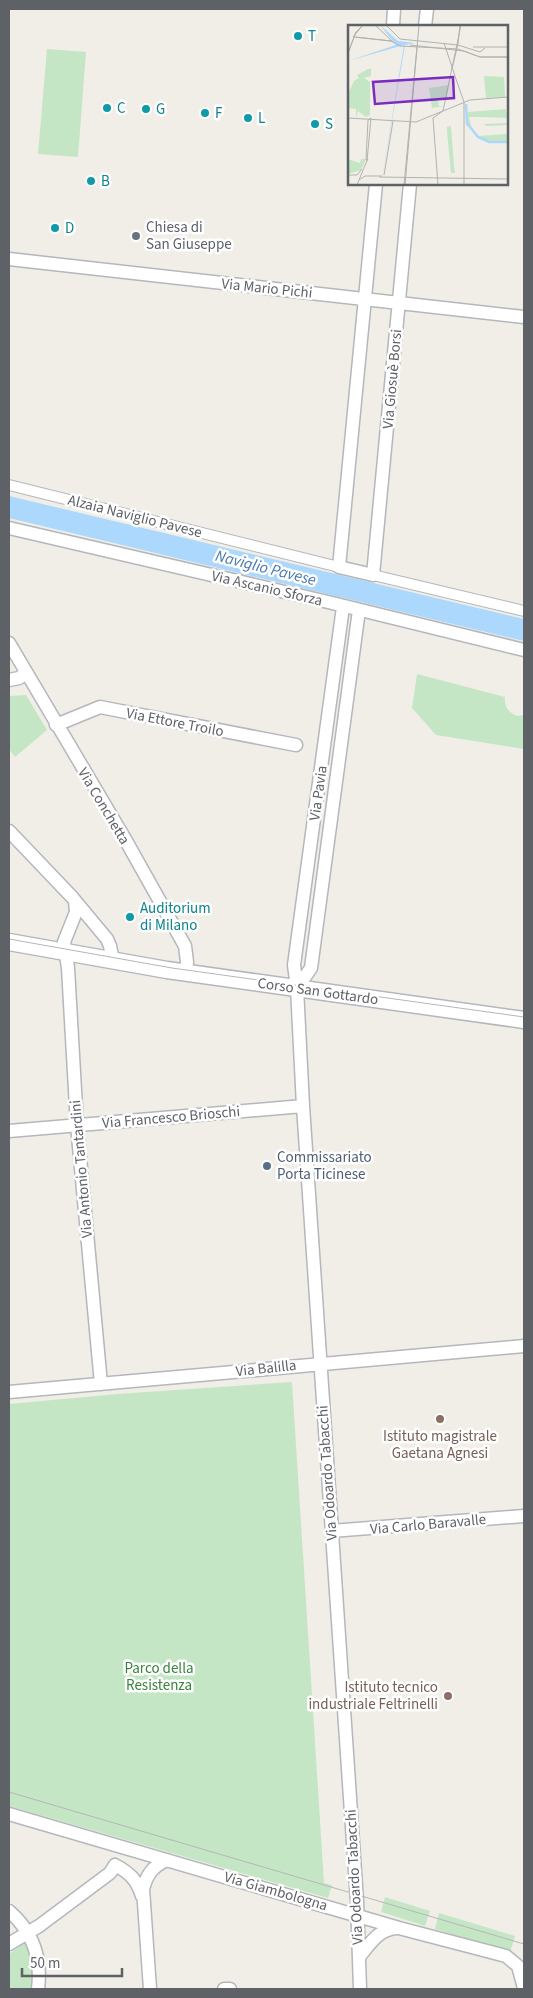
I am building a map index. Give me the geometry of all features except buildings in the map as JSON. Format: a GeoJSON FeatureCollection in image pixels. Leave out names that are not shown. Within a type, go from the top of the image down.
{"type":"FeatureCollection","features":[{"type":"Feature","properties":{"kind":"street"},"geometry":{"type":"LineString","coordinates":[[393,25],[394,9]]}},
{"type":"Feature","properties":{"kind":"street"},"geometry":{"type":"LineString","coordinates":[[425,25],[427,9]]}},
{"type":"Feature","properties":{"kind":"street"},"geometry":{"type":"LineString","coordinates":[[339,567],[376,185]]}},
{"type":"Feature","properties":{"kind":"street","name":"Via Giosuè Borsi"},"geometry":{"type":"LineString","coordinates":[[373,575],[410,185]]}},
{"type":"Feature","properties":{"kind":"street","name":"Via Mario Pichi"},"geometry":{"type":"LineString","coordinates":[[9,259],[524,317]]}},
{"type":"Feature","properties":{"kind":"street","name":"Alzaia Naviglio Pavese"},"geometry":{"type":"LineString","coordinates":[[9,485],[524,611]]}},
{"type":"Feature","properties":{"kind":"street","name":"Via Ascanio Sforza"},"geometry":{"type":"LineString","coordinates":[[9,528],[524,650]]}},
{"type":"Feature","properties":{"kind":"street","name":"Via Pavia"},"geometry":{"type":"LineString","coordinates":[[297,988],[294,965],[343,606]]}},
{"type":"Feature","properties":{"kind":"street","name":"Via Pavia"},"geometry":{"type":"LineString","coordinates":[[297,988],[311,968],[359,610]]}},
{"type":"Feature","properties":{"kind":"street","name":"Via Conchetta"},"geometry":{"type":"LineString","coordinates":[[9,643],[125,839],[185,946],[186,973]]}},
{"type":"Feature","properties":{"kind":"street"},"geometry":{"type":"LineString","coordinates":[[335,670],[351,672]]}},
{"type":"Feature","properties":{"kind":"street"},"geometry":{"type":"LineString","coordinates":[[9,680],[19,678],[26,673]]}},
{"type":"Feature","properties":{"kind":"street","name":"Via Ettore Troilo"},"geometry":{"type":"LineString","coordinates":[[56,725],[100,708],[296,745]]}},
{"type":"Feature","properties":{"kind":"street"},"geometry":{"type":"LineString","coordinates":[[9,831],[75,901],[107,939],[113,961]]}},
{"type":"Feature","properties":{"kind":"street","name":"Via Antonio Tantardini"},"geometry":{"type":"LineString","coordinates":[[75,901],[76,912],[64,942],[77,1125],[101,1384]]}},
{"type":"Feature","properties":{"kind":"street"},"geometry":{"type":"LineString","coordinates":[[301,916],[318,919]]}},
{"type":"Feature","properties":{"kind":"street","name":"Corso San Gottardo"},"geometry":{"type":"LineString","coordinates":[[9,942],[186,973],[524,1020]]}},
{"type":"Feature","properties":{"kind":"street","name":"Via Odoardo Tabacchi"},"geometry":{"type":"LineString","coordinates":[[297,988],[303,1106],[358,1915],[360,1989]]}},
{"type":"Feature","properties":{"kind":"street","name":"Via Francesco Brioschi"},"geometry":{"type":"LineString","coordinates":[[9,1131],[303,1106]]}},
{"type":"Feature","properties":{"kind":"street","name":"Via Balilla"},"geometry":{"type":"LineString","coordinates":[[9,1392],[524,1346]]}},
{"type":"Feature","properties":{"kind":"street","name":"Via Carlo Baravalle"},"geometry":{"type":"LineString","coordinates":[[331,1531],[524,1516]]}},
{"type":"Feature","properties":{"kind":"street","name":"Via Giambologna"},"geometry":{"type":"LineString","coordinates":[[9,1814],[399,1928],[506,1956],[518,1966],[524,1988]]}},
{"type":"Feature","properties":{"kind":"street"},"geometry":{"type":"LineString","coordinates":[[9,1944],[110,1873],[115,1865],[115,1857],[104,1841]]}},
{"type":"Feature","properties":{"kind":"street"},"geometry":{"type":"LineString","coordinates":[[150,1989],[143,1889],[146,1878],[158,1864],[167,1860]]}},
{"type":"Feature","properties":{"kind":"street"},"geometry":{"type":"LineString","coordinates":[[115,1865],[128,1872],[133,1878],[139,1886],[143,1899]]}},
{"type":"Feature","properties":{"kind":"street"},"geometry":{"type":"LineString","coordinates":[[9,1911],[28,1932],[35,1948],[39,1966],[38,1989]]}},
{"type":"Feature","properties":{"kind":"street","name":"Via Odoardo Tabacchi"},"geometry":{"type":"LineString","coordinates":[[359,1957],[379,1934],[388,1928],[399,1928]]}},
{"type":"Feature","properties":{"kind":"street"},"geometry":{"type":"LineString","coordinates":[[224,1989],[230,1989]]}},
{"type":"Feature","properties":{"kind":"green space"},"geometry":{"type":"Polygon","coordinates":[[[47,49],[86,52],[78,157],[38,154],[47,49]]]}},
{"type":"Feature","properties":{"kind":"green space"},"geometry":{"type":"Polygon","coordinates":[[[417,674],[505,697],[505,704],[511,713],[517,716],[524,715],[524,749],[436,735],[412,708],[417,674]]]}},
{"type":"Feature","properties":{"kind":"green space"},"geometry":{"type":"Polygon","coordinates":[[[26,695],[47,730],[15,757],[9,749],[9,696],[26,695]]]}},
{"type":"Feature","properties":{"kind":"green space","name":"Parco della Resistenza"},"geometry":{"type":"Polygon","coordinates":[[[292,1382],[324,1883],[332,1885],[328,1898],[9,1806],[9,1404],[117,1394],[292,1382]]]}},
{"type":"Feature","properties":{"kind":"green space"},"geometry":{"type":"Polygon","coordinates":[[[385,1897],[430,1911],[425,1926],[381,1912],[385,1897]]]}},
{"type":"Feature","properties":{"kind":"green space"},"geometry":{"type":"Polygon","coordinates":[[[439,1913],[515,1936],[510,1952],[435,1929],[439,1913]]]}},
{"type":"Feature","properties":{"kind":"green space"},"geometry":{"type":"Polygon","coordinates":[[[27,1941],[34,1957],[33,1989],[12,1989],[9,1987],[9,1954],[27,1941]]]}},
{"type":"Feature","properties":{"kind":"water","name":"Naviglio Pavese"},"geometry":{"type":"Polygon","coordinates":[[[9,496],[524,619],[524,641],[9,518],[9,496]]]}},
{"type":"Feature","properties":{"kind":"tram line"},"geometry":{"type":"LineString","coordinates":[[9,939],[172,968],[524,1017]]}},
{"type":"Feature","properties":{"kind":"tram line"},"geometry":{"type":"LineString","coordinates":[[9,1792],[524,1944]]}},
{"type":"Feature","properties":{"kind":"place","name":"T"},"geometry":{"type":"Point","coordinates":[298,36]}},
{"type":"Feature","properties":{"kind":"place","name":"C"},"geometry":{"type":"Point","coordinates":[107,108]}},
{"type":"Feature","properties":{"kind":"place","name":"G"},"geometry":{"type":"Point","coordinates":[146,109]}},
{"type":"Feature","properties":{"kind":"place","name":"F"},"geometry":{"type":"Point","coordinates":[205,113]}},
{"type":"Feature","properties":{"kind":"place","name":"L"},"geometry":{"type":"Point","coordinates":[248,118]}},
{"type":"Feature","properties":{"kind":"place","name":"S"},"geometry":{"type":"Point","coordinates":[315,124]}},
{"type":"Feature","properties":{"kind":"place","name":"B"},"geometry":{"type":"Point","coordinates":[91,181]}},
{"type":"Feature","properties":{"kind":"place","name":"D"},"geometry":{"type":"Point","coordinates":[55,228]}},
{"type":"Feature","properties":{"kind":"place","name":"Chiesa di San Giuseppe"},"geometry":{"type":"Point","coordinates":[136,236]}},
{"type":"Feature","properties":{"kind":"place","name":"Auditorium di Milano"},"geometry":{"type":"Point","coordinates":[130,917]}},
{"type":"Feature","properties":{"kind":"place","name":"Commissariato Porta Ticinese"},"geometry":{"type":"Point","coordinates":[267,1166]}},
{"type":"Feature","properties":{"kind":"place","name":"Istituto magistrale Gaetana Agnesi"},"geometry":{"type":"Point","coordinates":[440,1419]}},
{"type":"Feature","properties":{"kind":"place","name":"Istituto tecnico industriale Feltrinelli"},"geometry":{"type":"Point","coordinates":[448,1696]}}]}
